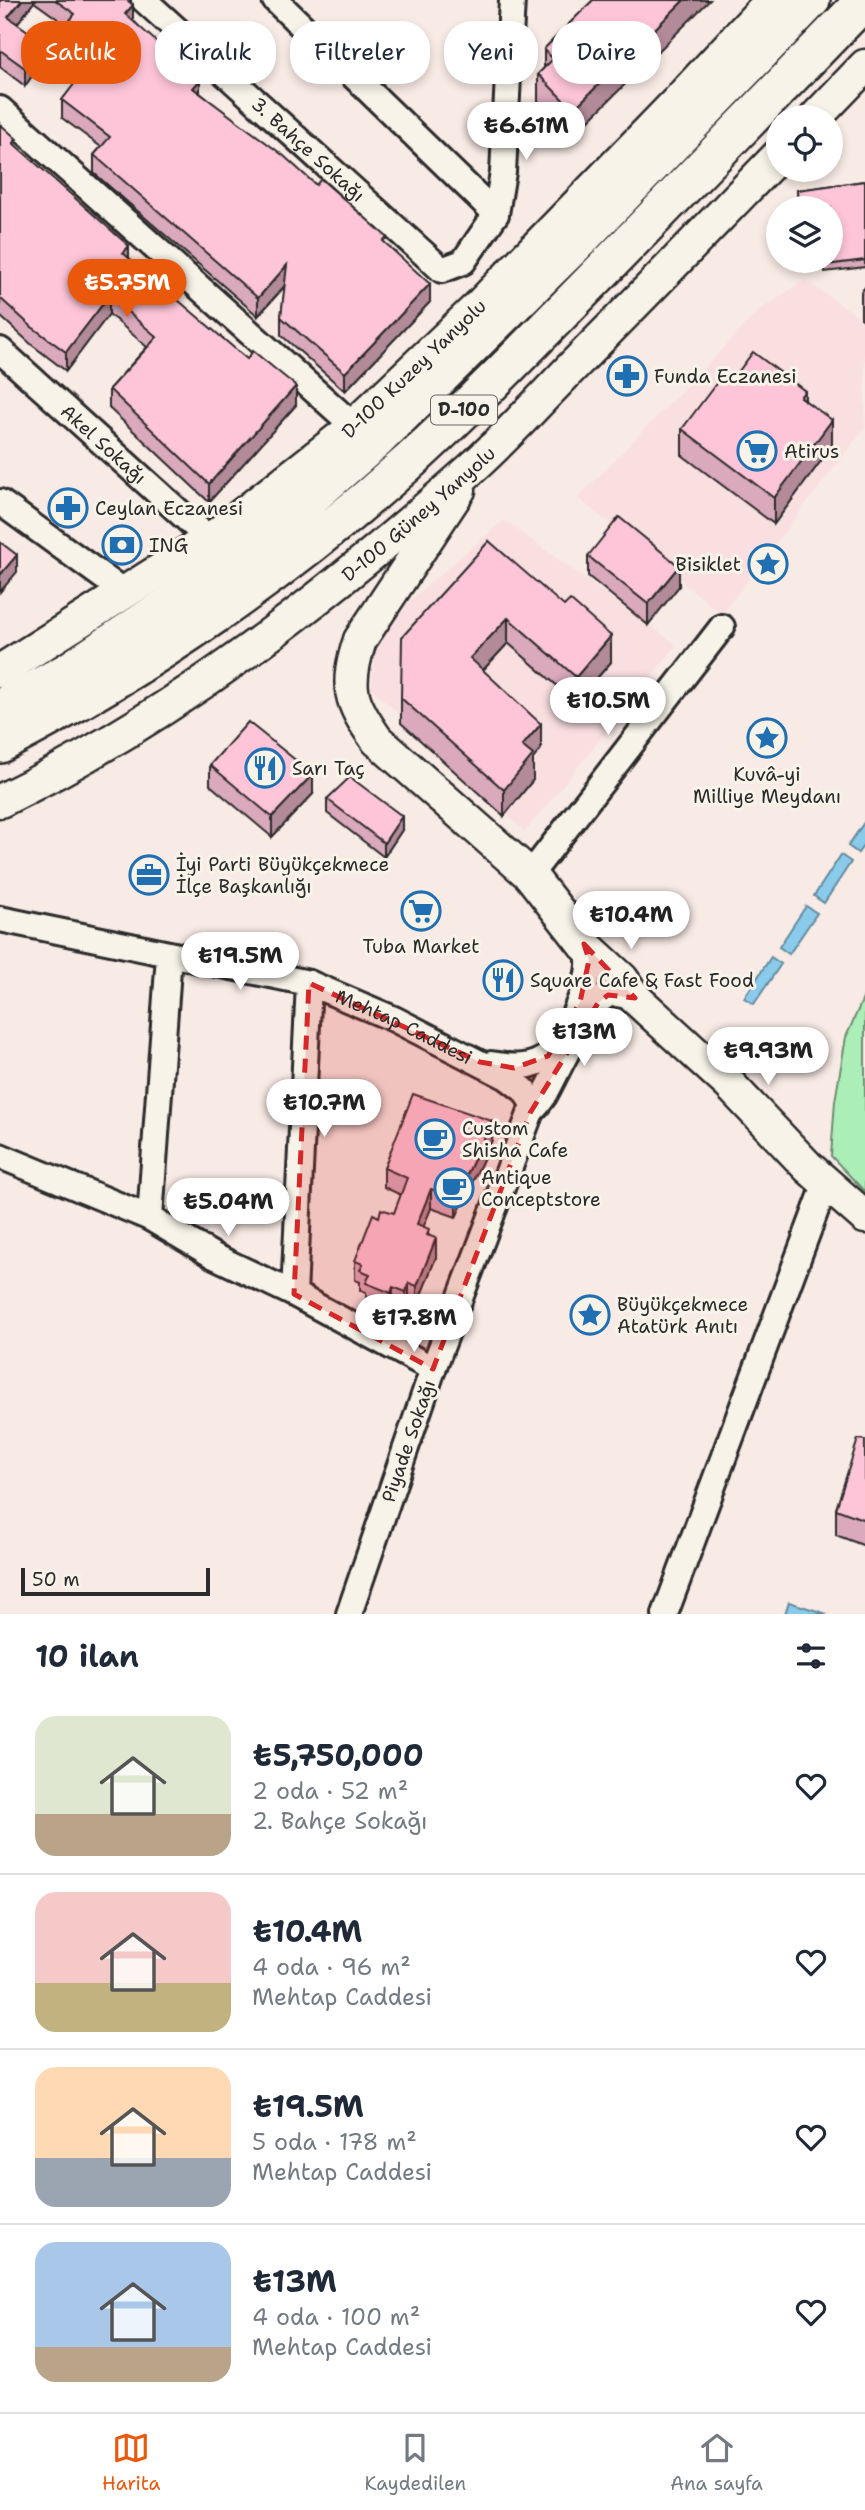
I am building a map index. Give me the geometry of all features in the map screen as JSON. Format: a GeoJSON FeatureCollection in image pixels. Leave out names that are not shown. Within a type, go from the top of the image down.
{"type":"FeatureCollection","features":[{"type":"Feature","properties":{"kind":"highway","name":"D-100"},"geometry":{"type":"LineString","coordinates":[[0,708],[69,671],[244,555],[376,440],[583,236],[811,0]]}},
{"type":"Feature","properties":{"kind":"highway","name":"D-100"},"geometry":{"type":"LineString","coordinates":[[0,744],[89,696],[165,649],[270,574],[411,460],[520,354],[865,0]]}},
{"type":"Feature","properties":{"kind":"main road","name":"D-100 Kuzey Yanyolu"},"geometry":{"type":"LineString","coordinates":[[0,671],[209,539],[354,426],[482,303],[772,0]]}},
{"type":"Feature","properties":{"kind":"main road"},"geometry":{"type":"LineString","coordinates":[[829,105],[863,73]]}},
{"type":"Feature","properties":{"kind":"main road","name":"D-100 Güney Yanyolu"},"geometry":{"type":"LineString","coordinates":[[0,802],[50,778],[184,696],[239,660],[305,609],[472,468],[766,168]]}},
{"type":"Feature","properties":{"kind":"main road"},"geometry":{"type":"LineString","coordinates":[[472,468],[442,519],[359,640],[353,661],[351,687],[358,713],[377,740],[530,875],[584,944],[622,979],[635,998],[729,1084],[826,1183],[865,1217]]}},
{"type":"Feature","properties":{"kind":"street","name":"3. Bahçe Sokağı"},"geometry":{"type":"LineString","coordinates":[[144,0],[442,270],[463,262],[496,214]]}},
{"type":"Feature","properties":{"kind":"street"},"geometry":{"type":"LineString","coordinates":[[275,0],[496,214]]}},
{"type":"Feature","properties":{"kind":"street"},"geometry":{"type":"LineString","coordinates":[[496,214],[503,172],[512,0]]}},
{"type":"Feature","properties":{"kind":"street"},"geometry":{"type":"LineString","coordinates":[[0,109],[354,426]]}},
{"type":"Feature","properties":{"kind":"street","name":"Akel Sokağı"},"geometry":{"type":"LineString","coordinates":[[0,350],[209,539]]}},
{"type":"Feature","properties":{"kind":"street"},"geometry":{"type":"LineString","coordinates":[[0,502],[124,592]]}},
{"type":"Feature","properties":{"kind":"street"},"geometry":{"type":"LineString","coordinates":[[530,875],[722,627]]}},
{"type":"Feature","properties":{"kind":"street","name":"Mehtap Caddesi"},"geometry":{"type":"LineString","coordinates":[[0,919],[309,983],[394,1018],[507,1077],[524,1090],[531,1102],[530,1113]]}},
{"type":"Feature","properties":{"kind":"street","name":"Mehtap Caddesi"},"geometry":{"type":"LineString","coordinates":[[480,1062],[514,1068],[531,1065],[549,1055],[580,1002],[587,980],[589,960],[584,944]]}},
{"type":"Feature","properties":{"kind":"street"},"geometry":{"type":"LineString","coordinates":[[150,1218],[169,954]]}},
{"type":"Feature","properties":{"kind":"street"},"geometry":{"type":"LineString","coordinates":[[294,1294],[309,983]]}},
{"type":"Feature","properties":{"kind":"street","name":"Piyade Sokağı"},"geometry":{"type":"LineString","coordinates":[[349,1614],[433,1369],[530,1113],[543,1098],[560,1063],[598,1003],[608,995],[635,998]]}},
{"type":"Feature","properties":{"kind":"street"},"geometry":{"type":"LineString","coordinates":[[0,1156],[150,1218],[214,1256],[294,1294],[433,1369]]}},
{"type":"Feature","properties":{"kind":"street"},"geometry":{"type":"LineString","coordinates":[[665,1614],[826,1183]]}},
{"type":"Feature","properties":{"kind":"highlighted area"},"geometry":{"type":"Polygon","coordinates":[[[584,944],[635,998],[608,995],[598,1003],[530,1113],[433,1369],[294,1294],[309,983],[480,1062],[514,1068],[548,1056],[580,1002],[589,960],[584,944]]]}},
{"type":"Feature","properties":{"kind":"shaded area"},"geometry":{"type":"Polygon","coordinates":[[[805,280],[865,321],[865,427],[722,614],[578,498],[760,310],[805,280]]]}},
{"type":"Feature","properties":{"kind":"shaded area"},"geometry":{"type":"Polygon","coordinates":[[[504,520],[677,645],[525,832],[371,688],[378,628],[504,520]]]}},
{"type":"Feature","properties":{"kind":"green space"},"geometry":{"type":"Polygon","coordinates":[[[865,994],[865,1192],[831,1156],[835,1101],[846,1037],[865,994]]]}},
{"type":"Feature","properties":{"kind":"water"},"geometry":{"type":"Polygon","coordinates":[[[865,821],[865,843],[858,853],[848,846],[865,821]]]}},
{"type":"Feature","properties":{"kind":"water"},"geometry":{"type":"Polygon","coordinates":[[[841,855],[851,862],[824,903],[814,896],[841,855]]]}},
{"type":"Feature","properties":{"kind":"water"},"geometry":{"type":"Polygon","coordinates":[[[806,906],[817,913],[789,954],[779,947],[806,906]]]}},
{"type":"Feature","properties":{"kind":"water"},"geometry":{"type":"Polygon","coordinates":[[[771,957],[781,964],[754,1004],[744,998],[771,957]]]}},
{"type":"Feature","properties":{"kind":"water"},"geometry":{"type":"Polygon","coordinates":[[[789,1602],[827,1614],[785,1614],[789,1602]]]}},
{"type":"Feature","properties":{"kind":"building"},"geometry":{"type":"Polygon","coordinates":[[[0,0],[22,0],[8,17],[21,26],[21,65],[0,50],[0,0]]]}},
{"type":"Feature","properties":{"kind":"building"},"geometry":{"type":"Polygon","coordinates":[[[55,0],[127,0],[133,5],[125,14],[133,21],[69,21],[75,14],[55,0]]]}},
{"type":"Feature","properties":{"kind":"building"},"geometry":{"type":"Polygon","coordinates":[[[593,0],[684,0],[661,23],[572,21],[593,0]]]}},
{"type":"Feature","properties":{"kind":"building"},"geometry":{"type":"Polygon","coordinates":[[[141,28],[155,40],[155,84],[196,84],[193,88],[284,156],[316,185],[321,179],[387,237],[383,241],[430,284],[345,373],[281,317],[287,265],[258,298],[94,155],[110,137],[62,100],[74,84],[141,84],[141,28]]]}},
{"type":"Feature","properties":{"kind":"building"},"geometry":{"type":"Polygon","coordinates":[[[552,41],[552,58],[544,49],[552,41]]]}},
{"type":"Feature","properties":{"kind":"building"},"geometry":{"type":"Polygon","coordinates":[[[552,60],[552,84],[599,84],[573,110],[538,74],[552,60]]]}},
{"type":"Feature","properties":{"kind":"building"},"geometry":{"type":"Polygon","coordinates":[[[0,124],[17,139],[13,143],[129,246],[123,253],[247,359],[253,351],[296,386],[209,484],[109,389],[157,337],[109,296],[66,352],[32,327],[0,298],[0,124]]]}},
{"type":"Feature","properties":{"kind":"building"},"geometry":{"type":"Polygon","coordinates":[[[865,181],[865,260],[843,263],[843,196],[798,196],[797,190],[865,181]]]}},
{"type":"Feature","properties":{"kind":"building","name":"Atirus"},"geometry":{"type":"Polygon","coordinates":[[[753,352],[805,391],[800,397],[832,420],[774,498],[682,429],[721,377],[730,383],[753,352]]]}},
{"type":"Feature","properties":{"kind":"building"},"geometry":{"type":"Polygon","coordinates":[[[619,517],[679,566],[648,604],[588,556],[619,517]]]}},
{"type":"Feature","properties":{"kind":"building"},"geometry":{"type":"Polygon","coordinates":[[[489,541],[564,606],[570,600],[611,636],[576,677],[508,618],[470,658],[541,724],[522,746],[533,755],[504,790],[401,698],[402,637],[489,541]]]}},
{"type":"Feature","properties":{"kind":"building"},"geometry":{"type":"Polygon","coordinates":[[[0,542],[17,555],[0,575],[0,542]]]}},
{"type":"Feature","properties":{"kind":"building"},"geometry":{"type":"Polygon","coordinates":[[[248,722],[313,774],[272,817],[210,765],[248,722]]]}},
{"type":"Feature","properties":{"kind":"building"},"geometry":{"type":"Polygon","coordinates":[[[350,777],[402,816],[384,843],[327,799],[350,777]]]}},
{"type":"Feature","properties":{"kind":"building"},"geometry":{"type":"Polygon","coordinates":[[[413,1094],[492,1121],[456,1198],[431,1189],[417,1224],[429,1229],[427,1235],[436,1238],[417,1286],[409,1283],[406,1292],[393,1287],[391,1293],[366,1283],[370,1274],[360,1270],[363,1264],[355,1261],[373,1214],[379,1217],[381,1209],[394,1213],[407,1178],[384,1168],[413,1094]]]}},
{"type":"Feature","properties":{"kind":"building"},"geometry":{"type":"Polygon","coordinates":[[[858,1439],[865,1440],[865,1520],[836,1509],[858,1439]]]}},
{"type":"Feature","properties":{"kind":"place","name":"Funda Eczanesi"},"geometry":{"type":"Point","coordinates":[627,376]}},
{"type":"Feature","properties":{"kind":"place","name":"Atirus"},"geometry":{"type":"Point","coordinates":[757,451]}},
{"type":"Feature","properties":{"kind":"place","name":"Ceylan Eczanesi"},"geometry":{"type":"Point","coordinates":[68,508]}},
{"type":"Feature","properties":{"kind":"place","name":"ING"},"geometry":{"type":"Point","coordinates":[122,545]}},
{"type":"Feature","properties":{"kind":"place","name":"Bisiklet"},"geometry":{"type":"Point","coordinates":[768,564]}},
{"type":"Feature","properties":{"kind":"place","name":"Kuvâ-yi Milliye Meydanı"},"geometry":{"type":"Point","coordinates":[767,738]}},
{"type":"Feature","properties":{"kind":"place","name":"Sarı Taç"},"geometry":{"type":"Point","coordinates":[265,768]}},
{"type":"Feature","properties":{"kind":"place","name":"İyi Parti Büyükçekmece İlçe Başkanlığı"},"geometry":{"type":"Point","coordinates":[149,875]}},
{"type":"Feature","properties":{"kind":"place","name":"Tuba Market"},"geometry":{"type":"Point","coordinates":[421,911]}},
{"type":"Feature","properties":{"kind":"place","name":"Square Cafe & Fast Food"},"geometry":{"type":"Point","coordinates":[503,980]}},
{"type":"Feature","properties":{"kind":"place","name":"Custom Shisha Cafe"},"geometry":{"type":"Point","coordinates":[435,1139]}},
{"type":"Feature","properties":{"kind":"place","name":"Antique Conceptstore"},"geometry":{"type":"Point","coordinates":[454,1188]}},
{"type":"Feature","properties":{"kind":"place","name":"Büyükçekmece Atatürk Anıtı"},"geometry":{"type":"Point","coordinates":[590,1315]}}]}
